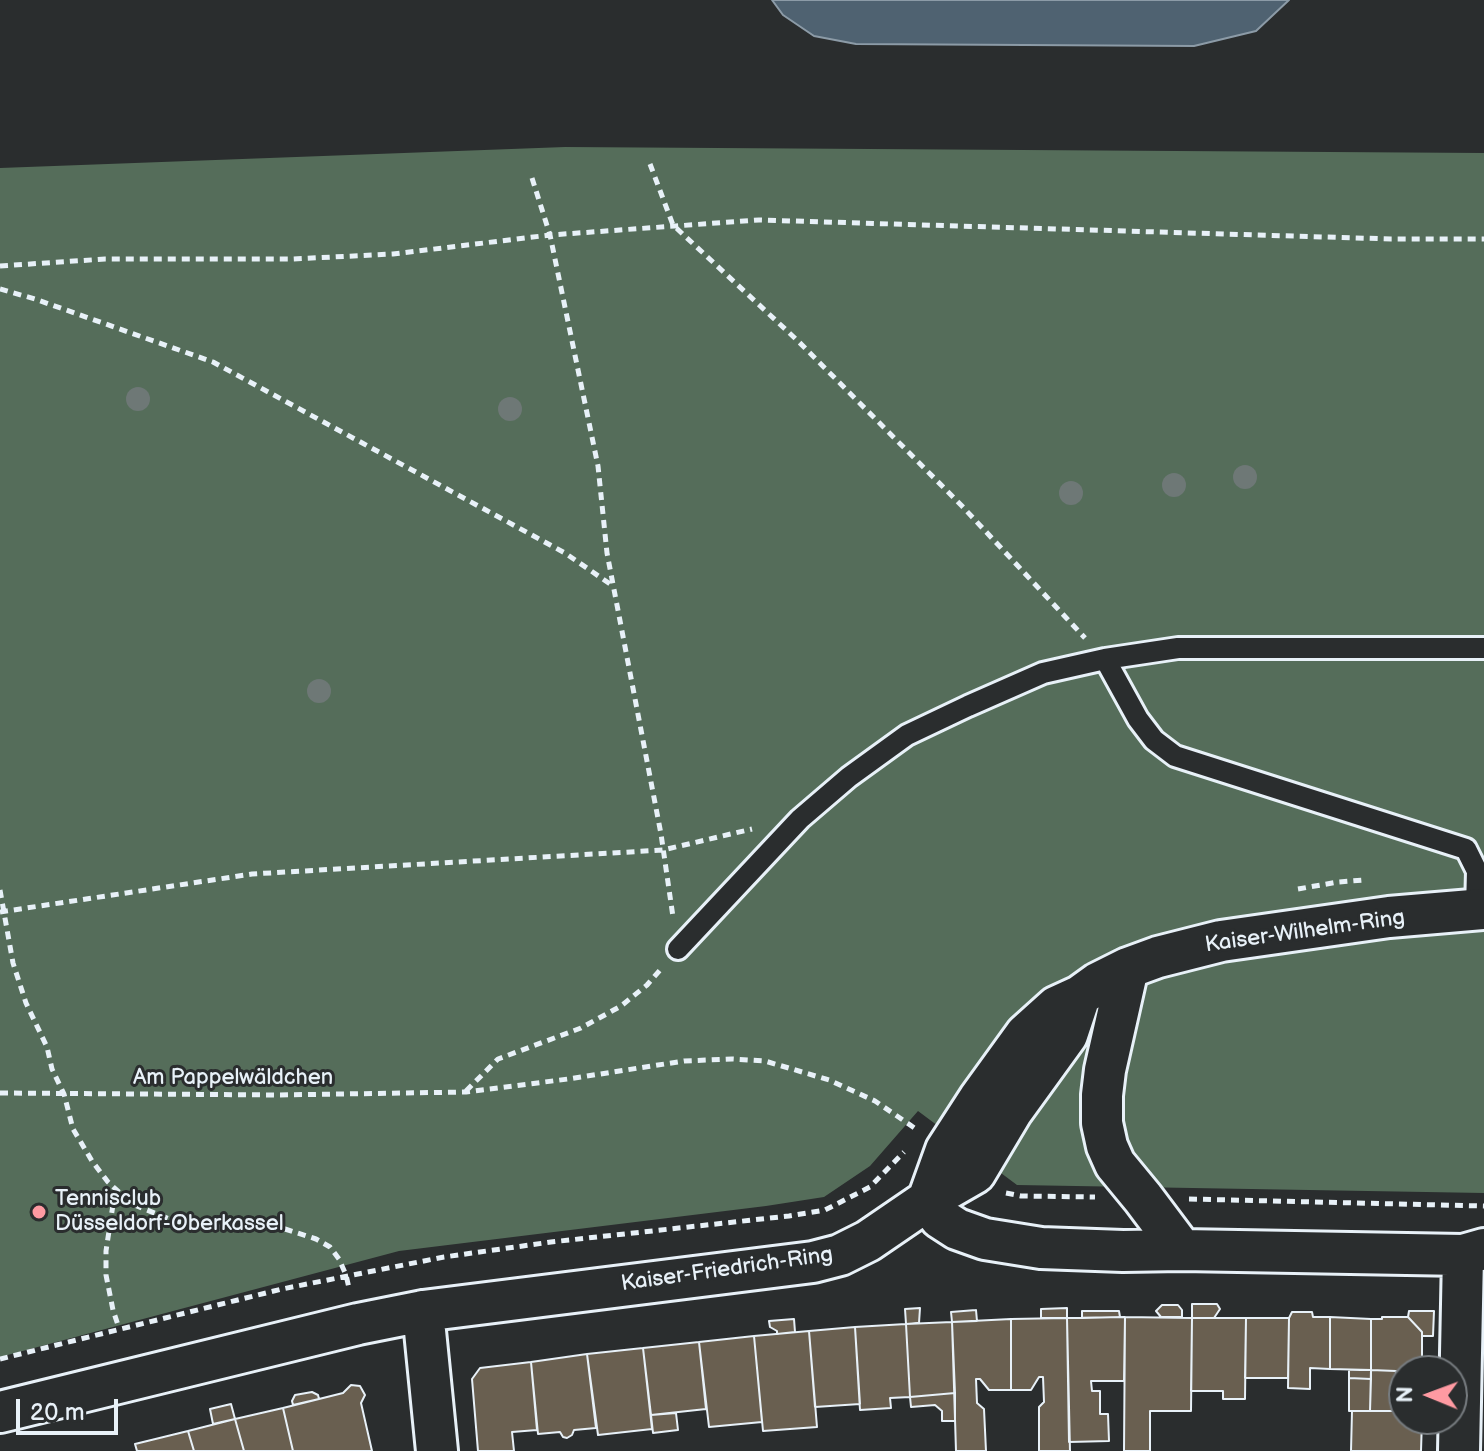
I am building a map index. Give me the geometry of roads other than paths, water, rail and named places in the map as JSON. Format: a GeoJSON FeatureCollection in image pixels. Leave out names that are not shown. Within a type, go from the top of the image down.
{"type":"FeatureCollection","features":[{"type":"Feature","properties":{"kind":"street","name":"Kaiser-Wilhelm-Ring"},"geometry":{"type":"LineString","coordinates":[[928,1200],[947,1152],[1012,1111],[1067,1035],[1080,996],[1098,983],[1158,957],[1221,941],[1389,917],[1480,910]]}},
{"type":"Feature","properties":{"kind":"street"},"geometry":{"type":"LineString","coordinates":[[1128,968],[1105,1070],[1102,1123],[1115,1164],[1182,1250]]}},
{"type":"Feature","properties":{"kind":"street"},"geometry":{"type":"LineString","coordinates":[[928,1200],[940,1218],[957,1229],[985,1239],[1041,1248],[1474,1252],[1459,1451]]}},
{"type":"Feature","properties":{"kind":"street","name":"Kaiser-Friedrich-Ring"},"geometry":{"type":"LineString","coordinates":[[0,1412],[358,1324],[423,1311],[813,1262],[840,1255],[868,1241],[928,1200]]}},
{"type":"Feature","properties":{"kind":"street"},"geometry":{"type":"LineString","coordinates":[[423,1311],[437,1451]]}},
{"type":"Feature","properties":{"kind":"lane"},"geometry":{"type":"LineString","coordinates":[[678,949],[800,819],[849,777],[907,735],[1043,673],[1105,659],[1178,648],[1484,648]]}},
{"type":"Feature","properties":{"kind":"lane"},"geometry":{"type":"LineString","coordinates":[[1105,659],[1138,719],[1154,740],[1175,756],[1466,849],[1477,871],[1480,910]]}},
{"type":"Feature","properties":{"kind":"water"},"geometry":{"type":"Polygon","coordinates":[[[772,0],[1289,0],[1256,31],[1194,46],[856,44],[814,36],[783,15],[772,0]]]}},
{"type":"Feature","properties":{"kind":"place","name":"Tennisclub Düsseldorf-Oberkassel"},"geometry":{"type":"Point","coordinates":[39,1212]}}]}
